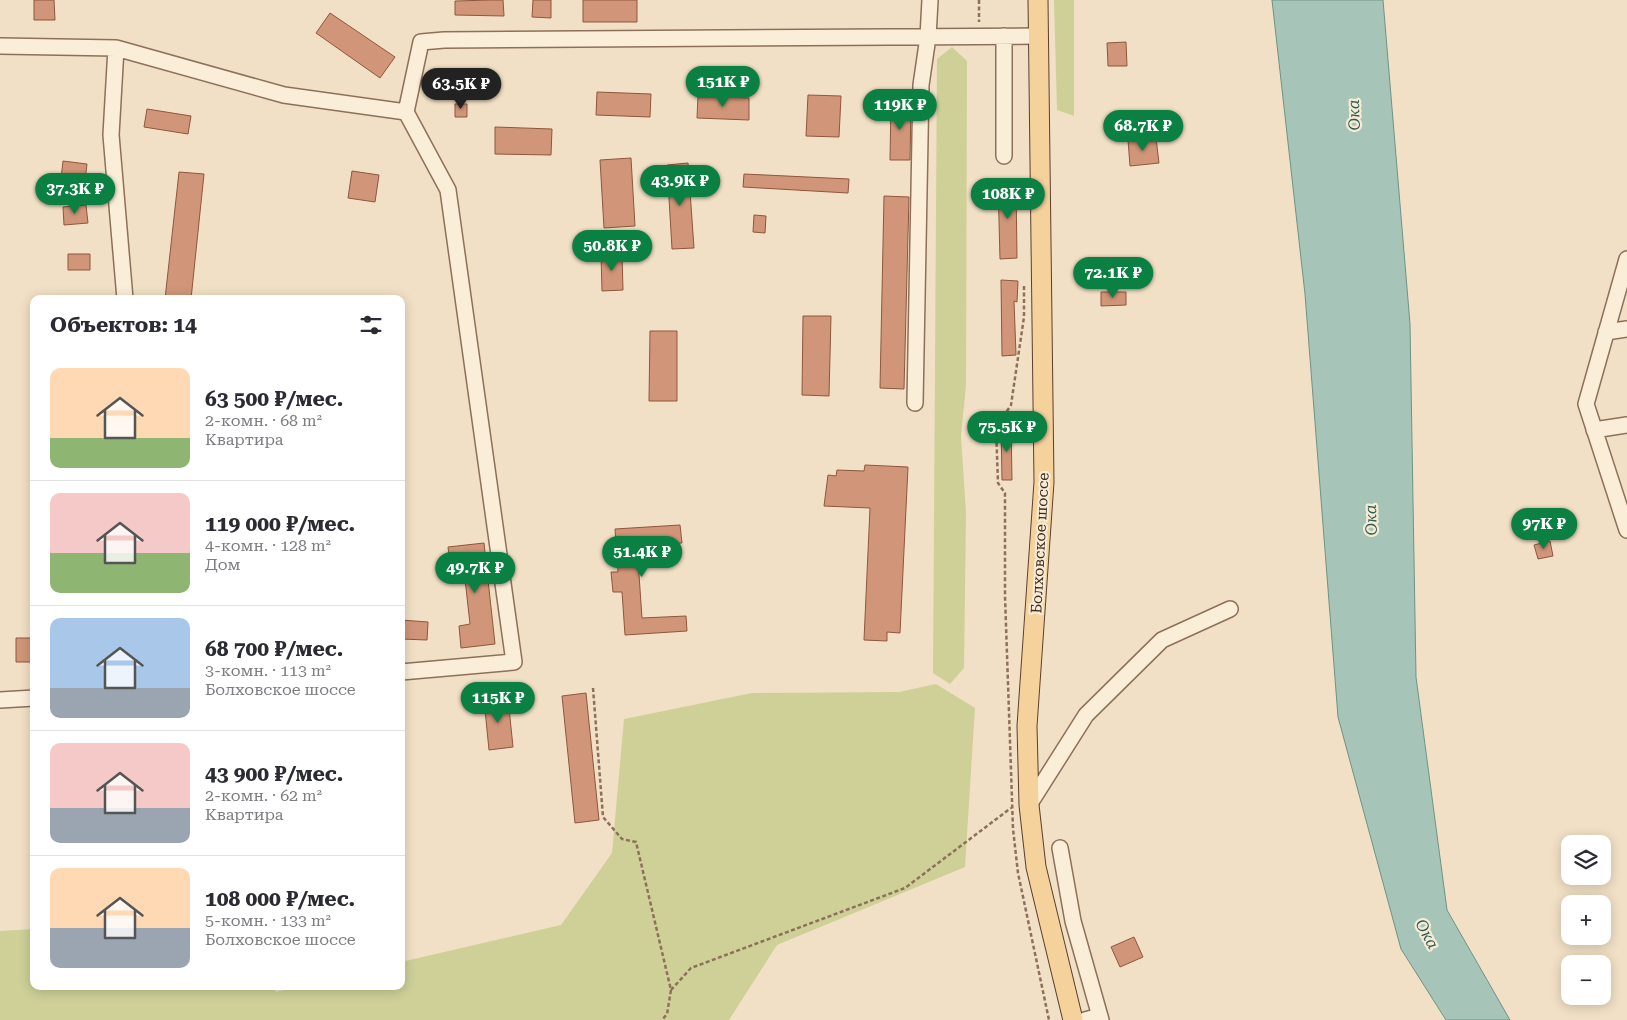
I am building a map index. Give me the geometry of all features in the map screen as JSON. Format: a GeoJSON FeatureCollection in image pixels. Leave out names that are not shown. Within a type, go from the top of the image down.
{"type":"FeatureCollection","features":[{"type":"Feature","properties":{"kind":"main road","name":"Болховское шоссе"},"geometry":{"type":"LineString","coordinates":[[1038,0],[1045,438],[1038,579],[1020,806],[1073,1020]]}},
{"type":"Feature","properties":{"kind":"street"},"geometry":{"type":"LineString","coordinates":[[915,403],[921,85],[928,36],[930,0]]}},
{"type":"Feature","properties":{"kind":"street"},"geometry":{"type":"LineString","coordinates":[[1004,36],[1004,156]]}},
{"type":"Feature","properties":{"kind":"street"},"geometry":{"type":"LineString","coordinates":[[405,672],[514,662],[448,190],[406,112],[421,42],[454,40],[1039,36]]}},
{"type":"Feature","properties":{"kind":"street"},"geometry":{"type":"LineString","coordinates":[[0,46],[116,48],[284,95],[406,112]]}},
{"type":"Feature","properties":{"kind":"street"},"geometry":{"type":"LineString","coordinates":[[116,48],[111,135],[125,295]]}},
{"type":"Feature","properties":{"kind":"street"},"geometry":{"type":"LineString","coordinates":[[1626,526],[1586,404],[1627,259]]}},
{"type":"Feature","properties":{"kind":"street"},"geometry":{"type":"LineString","coordinates":[[1606,332],[1627,329]]}},
{"type":"Feature","properties":{"kind":"street"},"geometry":{"type":"LineString","coordinates":[[1594,430],[1627,425]]}},
{"type":"Feature","properties":{"kind":"street"},"geometry":{"type":"LineString","coordinates":[[1020,806],[1086,715],[1162,640],[1230,609]]}},
{"type":"Feature","properties":{"kind":"street"},"geometry":{"type":"LineString","coordinates":[[0,700],[30,698]]}},
{"type":"Feature","properties":{"kind":"street"},"geometry":{"type":"LineString","coordinates":[[1060,848],[1074,921],[1101,1018],[1085,1020]]}},
{"type":"Feature","properties":{"kind":"street"},"geometry":{"type":"LineString","coordinates":[[1049,928],[1074,921]]}},
{"type":"Feature","properties":{"kind":"path"},"geometry":{"type":"LineString","coordinates":[[979,0],[979,36]]}},
{"type":"Feature","properties":{"kind":"path"},"geometry":{"type":"LineString","coordinates":[[1011,405],[1024,317],[1024,279]]}},
{"type":"Feature","properties":{"kind":"path"},"geometry":{"type":"LineString","coordinates":[[593,688],[603,817],[622,839],[636,842],[671,990],[667,1014],[662,1020]]}},
{"type":"Feature","properties":{"kind":"path"},"geometry":{"type":"LineString","coordinates":[[671,990],[692,968],[905,888],[1020,806]]}},
{"type":"Feature","properties":{"kind":"green space"},"geometry":{"type":"Polygon","coordinates":[[[1054,0],[1074,0],[1074,116],[1057,110],[1054,0]]]}},
{"type":"Feature","properties":{"kind":"green space"},"geometry":{"type":"Polygon","coordinates":[[[952,47],[967,61],[966,385],[961,436],[966,513],[964,668],[950,684],[933,673],[937,59],[952,47]]]}},
{"type":"Feature","properties":{"kind":"green space"},"geometry":{"type":"Polygon","coordinates":[[[936,684],[975,708],[965,867],[777,945],[729,1020],[0,1020],[0,931],[30,929],[30,990],[275,990],[276,992],[284,990],[405,990],[405,961],[561,925],[612,853],[624,719],[752,693],[899,692],[936,684]]]}},
{"type":"Feature","properties":{"kind":"water","name":"Ока"},"geometry":{"type":"Polygon","coordinates":[[[1272,0],[1383,0],[1410,324],[1416,677],[1447,910],[1510,1020],[1446,1020],[1401,949],[1338,717],[1305,294],[1272,0]]]}},
{"type":"Feature","properties":{"kind":"building"},"geometry":{"type":"Polygon","coordinates":[[[34,0],[54,0],[55,20],[34,20],[34,0]]]}},
{"type":"Feature","properties":{"kind":"building"},"geometry":{"type":"Polygon","coordinates":[[[503,0],[504,16],[455,15],[455,1],[503,0]]]}},
{"type":"Feature","properties":{"kind":"building"},"geometry":{"type":"Polygon","coordinates":[[[533,0],[551,0],[551,18],[532,17],[533,0]]]}},
{"type":"Feature","properties":{"kind":"building"},"geometry":{"type":"Polygon","coordinates":[[[583,0],[637,0],[637,22],[583,22],[583,0]]]}},
{"type":"Feature","properties":{"kind":"building"},"geometry":{"type":"Polygon","coordinates":[[[330,13],[395,57],[380,78],[316,33],[330,13]]]}},
{"type":"Feature","properties":{"kind":"building"},"geometry":{"type":"Polygon","coordinates":[[[1126,42],[1127,66],[1108,66],[1107,43],[1126,42]]]}},
{"type":"Feature","properties":{"kind":"building"},"geometry":{"type":"Polygon","coordinates":[[[597,92],[651,94],[650,117],[596,115],[597,92]]]}},
{"type":"Feature","properties":{"kind":"building"},"geometry":{"type":"Polygon","coordinates":[[[808,95],[841,96],[839,137],[806,136],[808,95]]]}},
{"type":"Feature","properties":{"kind":"building"},"geometry":{"type":"Polygon","coordinates":[[[698,96],[749,98],[749,120],[697,118],[698,96]]]}},
{"type":"Feature","properties":{"kind":"building"},"geometry":{"type":"Polygon","coordinates":[[[891,102],[911,102],[910,160],[890,160],[891,102]]]}},
{"type":"Feature","properties":{"kind":"building"},"geometry":{"type":"Polygon","coordinates":[[[455,104],[467,104],[467,117],[455,117],[455,104]]]}},
{"type":"Feature","properties":{"kind":"building"},"geometry":{"type":"Polygon","coordinates":[[[147,109],[191,116],[188,134],[144,127],[147,109]]]}},
{"type":"Feature","properties":{"kind":"building"},"geometry":{"type":"Polygon","coordinates":[[[495,127],[552,129],[551,155],[495,154],[495,127]]]}},
{"type":"Feature","properties":{"kind":"building"},"geometry":{"type":"Polygon","coordinates":[[[1156,138],[1159,163],[1130,166],[1128,140],[1156,138]]]}},
{"type":"Feature","properties":{"kind":"building"},"geometry":{"type":"Polygon","coordinates":[[[631,158],[635,226],[604,228],[600,160],[631,158]]]}},
{"type":"Feature","properties":{"kind":"building"},"geometry":{"type":"Polygon","coordinates":[[[63,161],[87,164],[84,189],[60,187],[63,161]]]}},
{"type":"Feature","properties":{"kind":"building"},"geometry":{"type":"Polygon","coordinates":[[[688,163],[694,248],[672,249],[667,165],[688,163]]]}},
{"type":"Feature","properties":{"kind":"building"},"geometry":{"type":"Polygon","coordinates":[[[352,171],[379,175],[375,202],[348,198],[352,171]]]}},
{"type":"Feature","properties":{"kind":"building"},"geometry":{"type":"Polygon","coordinates":[[[179,172],[204,174],[191,295],[165,295],[179,172]]]}},
{"type":"Feature","properties":{"kind":"building"},"geometry":{"type":"Polygon","coordinates":[[[744,174],[849,179],[848,193],[743,187],[744,174]]]}},
{"type":"Feature","properties":{"kind":"building"},"geometry":{"type":"Polygon","coordinates":[[[998,183],[1016,183],[1017,258],[1000,259],[998,183]]]}},
{"type":"Feature","properties":{"kind":"building"},"geometry":{"type":"Polygon","coordinates":[[[884,196],[909,197],[904,389],[880,388],[884,196]]]}},
{"type":"Feature","properties":{"kind":"building"},"geometry":{"type":"Polygon","coordinates":[[[86,205],[88,223],[64,225],[63,207],[86,205]]]}},
{"type":"Feature","properties":{"kind":"building"},"geometry":{"type":"Polygon","coordinates":[[[754,215],[766,216],[765,233],[753,232],[754,215]]]}},
{"type":"Feature","properties":{"kind":"building"},"geometry":{"type":"Polygon","coordinates":[[[68,254],[90,254],[90,270],[68,270],[68,254]]]}},
{"type":"Feature","properties":{"kind":"building"},"geometry":{"type":"Polygon","coordinates":[[[601,254],[622,254],[623,290],[602,291],[601,254]]]}},
{"type":"Feature","properties":{"kind":"building"},"geometry":{"type":"Polygon","coordinates":[[[1001,280],[1018,281],[1017,302],[1014,301],[1016,355],[1002,356],[1001,280]]]}},
{"type":"Feature","properties":{"kind":"building"},"geometry":{"type":"Polygon","coordinates":[[[1101,292],[1126,292],[1126,305],[1101,306],[1101,292]]]}},
{"type":"Feature","properties":{"kind":"building"},"geometry":{"type":"Polygon","coordinates":[[[803,316],[831,316],[829,396],[802,395],[803,316]]]}},
{"type":"Feature","properties":{"kind":"building"},"geometry":{"type":"Polygon","coordinates":[[[650,331],[677,331],[677,401],[649,401],[650,331]]]}},
{"type":"Feature","properties":{"kind":"building"},"geometry":{"type":"Polygon","coordinates":[[[1011,425],[1012,480],[1002,480],[1001,426],[1011,425]]]}},
{"type":"Feature","properties":{"kind":"building"},"geometry":{"type":"Polygon","coordinates":[[[865,465],[908,467],[900,633],[887,632],[887,641],[864,640],[870,508],[824,506],[828,475],[836,476],[837,470],[864,471],[865,465]]]}},
{"type":"Feature","properties":{"kind":"building"},"geometry":{"type":"Polygon","coordinates":[[[680,525],[682,543],[637,546],[642,618],[686,616],[687,631],[625,635],[622,592],[613,592],[611,572],[618,572],[615,529],[680,525]]]}},
{"type":"Feature","properties":{"kind":"building"},"geometry":{"type":"Polygon","coordinates":[[[1550,541],[1553,556],[1538,559],[1534,545],[1550,541]]]}},
{"type":"Feature","properties":{"kind":"building"},"geometry":{"type":"Polygon","coordinates":[[[484,543],[495,644],[461,648],[459,626],[470,624],[464,570],[451,572],[448,547],[484,543]]]}},
{"type":"Feature","properties":{"kind":"building"},"geometry":{"type":"Polygon","coordinates":[[[405,620],[428,622],[427,640],[405,639],[405,620]]]}},
{"type":"Feature","properties":{"kind":"building"},"geometry":{"type":"Polygon","coordinates":[[[16,638],[30,638],[30,662],[16,662],[16,638]]]}},
{"type":"Feature","properties":{"kind":"building"},"geometry":{"type":"Polygon","coordinates":[[[586,693],[599,820],[575,823],[562,696],[586,693]]]}},
{"type":"Feature","properties":{"kind":"building"},"geometry":{"type":"Polygon","coordinates":[[[508,698],[513,747],[489,750],[484,700],[508,698]]]}},
{"type":"Feature","properties":{"kind":"building"},"geometry":{"type":"Polygon","coordinates":[[[1134,937],[1143,957],[1120,967],[1111,947],[1134,937]]]}}]}
